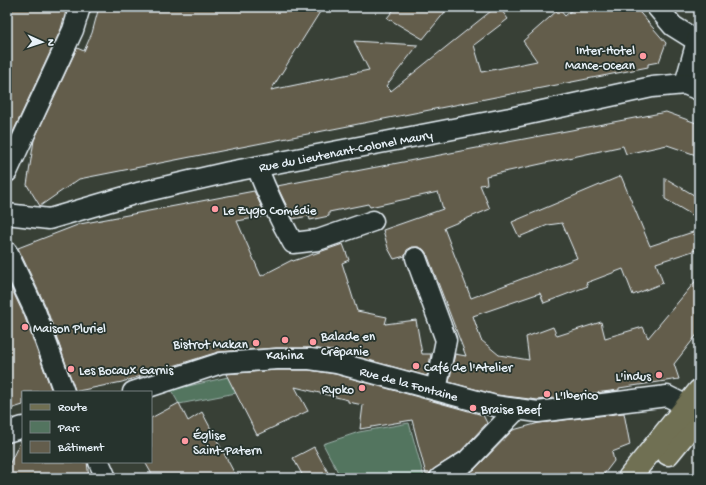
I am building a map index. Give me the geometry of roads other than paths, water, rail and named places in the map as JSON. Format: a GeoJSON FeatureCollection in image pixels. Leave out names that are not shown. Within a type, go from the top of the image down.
{"type":"FeatureCollection","features":[{"type":"Feature","properties":{"kind":"main road"},"geometry":{"type":"LineString","coordinates":[[629,478],[696,407]]}},
{"type":"Feature","properties":{"kind":"main road"},"geometry":{"type":"LineString","coordinates":[[648,478],[696,407]]}},
{"type":"Feature","properties":{"kind":"street"},"geometry":{"type":"LineString","coordinates":[[7,172],[72,30],[80,7]]}},
{"type":"Feature","properties":{"kind":"street"},"geometry":{"type":"LineString","coordinates":[[656,7],[673,26],[698,41],[692,87]]}},
{"type":"Feature","properties":{"kind":"street","name":"Rue du Lieutenant-Colonel Maury"},"geometry":{"type":"LineString","coordinates":[[7,214],[48,219],[138,193],[257,167],[510,118],[652,87],[692,87]]}},
{"type":"Feature","properties":{"kind":"street"},"geometry":{"type":"LineString","coordinates":[[257,167],[265,189],[293,243],[318,240],[373,221]]}},
{"type":"Feature","properties":{"kind":"street"},"geometry":{"type":"LineString","coordinates":[[7,252],[35,312],[64,391]]}},
{"type":"Feature","properties":{"kind":"street"},"geometry":{"type":"LineString","coordinates":[[416,258],[446,340],[436,390]]}},
{"type":"Feature","properties":{"kind":"street","name":"Rue de la Fontaine"},"geometry":{"type":"LineString","coordinates":[[136,391],[221,364],[277,359],[310,359],[337,363],[494,406],[538,412],[667,396],[696,407]]}},
{"type":"Feature","properties":{"kind":"street"},"geometry":{"type":"LineString","coordinates":[[440,478],[467,461],[517,409]]}},
{"type":"Feature","properties":{"kind":"street"},"geometry":{"type":"LineString","coordinates":[[99,463],[106,478]]}},
{"type":"Feature","properties":{"kind":"place","name":"Inter-Hotel Mance-Ocean"},"geometry":{"type":"Point","coordinates":[643,56]}},
{"type":"Feature","properties":{"kind":"place","name":"Le Zygo Comédie"},"geometry":{"type":"Point","coordinates":[215,209]}},
{"type":"Feature","properties":{"kind":"place","name":"Maison Pluriel"},"geometry":{"type":"Point","coordinates":[25,327]}},
{"type":"Feature","properties":{"kind":"place","name":"Kahina"},"geometry":{"type":"Point","coordinates":[285,340]}},
{"type":"Feature","properties":{"kind":"place","name":"Balade en Crêpanie"},"geometry":{"type":"Point","coordinates":[313,342]}},
{"type":"Feature","properties":{"kind":"place","name":"Bistrot Makan"},"geometry":{"type":"Point","coordinates":[256,343]}},
{"type":"Feature","properties":{"kind":"place","name":"Café de l'Atelier"},"geometry":{"type":"Point","coordinates":[416,366]}},
{"type":"Feature","properties":{"kind":"place","name":"Les Bocaux Garnis"},"geometry":{"type":"Point","coordinates":[71,369]}},
{"type":"Feature","properties":{"kind":"place","name":"L'indus"},"geometry":{"type":"Point","coordinates":[659,375]}},
{"type":"Feature","properties":{"kind":"place","name":"Ryoko"},"geometry":{"type":"Point","coordinates":[362,388]}},
{"type":"Feature","properties":{"kind":"place","name":"L'Iberico"},"geometry":{"type":"Point","coordinates":[547,394]}},
{"type":"Feature","properties":{"kind":"place","name":"Braise Beef"},"geometry":{"type":"Point","coordinates":[473,408]}},
{"type":"Feature","properties":{"kind":"place","name":"Église Saint-Patern"},"geometry":{"type":"Point","coordinates":[185,441]}}]}
